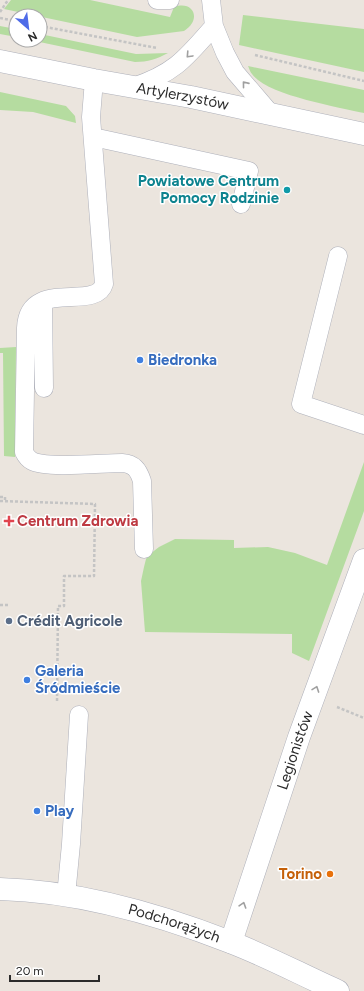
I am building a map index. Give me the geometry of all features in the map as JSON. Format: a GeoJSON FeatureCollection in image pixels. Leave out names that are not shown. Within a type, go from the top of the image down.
{"type":"FeatureCollection","features":[{"type":"Feature","properties":{"kind":"street","name":"Artylerzystów"},"geometry":{"type":"LineString","coordinates":[[0,61],[271,114],[364,134]]}},
{"type":"Feature","properties":{"kind":"street","name":"Legionistów"},"geometry":{"type":"LineString","coordinates":[[231,942],[299,737],[364,560]]}},
{"type":"Feature","properties":{"kind":"street","name":"Podchorążych"},"geometry":{"type":"LineString","coordinates":[[0,889],[24,889],[66,896],[124,908],[176,923],[231,942],[338,991]]}},
{"type":"Feature","properties":{"kind":"lane"},"geometry":{"type":"LineString","coordinates":[[156,0],[170,0]]}},
{"type":"Feature","properties":{"kind":"lane"},"geometry":{"type":"LineString","coordinates":[[211,0],[214,26],[225,53],[235,72],[271,114]]}},
{"type":"Feature","properties":{"kind":"lane"},"geometry":{"type":"LineString","coordinates":[[133,87],[152,81],[181,63],[214,26]]}},
{"type":"Feature","properties":{"kind":"lane"},"geometry":{"type":"LineString","coordinates":[[94,80],[91,117],[104,279],[103,289],[90,296],[59,298],[43,301],[30,310],[26,318],[24,452],[31,461],[40,464],[57,465],[122,463],[130,464],[135,468],[140,474],[142,480],[144,550]]}},
{"type":"Feature","properties":{"kind":"lane"},"geometry":{"type":"LineString","coordinates":[[93,137],[249,171],[241,204]]}},
{"type":"Feature","properties":{"kind":"lane"},"geometry":{"type":"LineString","coordinates":[[338,256],[301,404],[364,425]]}},
{"type":"Feature","properties":{"kind":"lane"},"geometry":{"type":"LineString","coordinates":[[43,301],[44,388]]}},
{"type":"Feature","properties":{"kind":"lane"},"geometry":{"type":"LineString","coordinates":[[66,896],[71,844],[79,715]]}},
{"type":"Feature","properties":{"kind":"path"},"geometry":{"type":"LineString","coordinates":[[0,12],[8,0]]}},
{"type":"Feature","properties":{"kind":"path"},"geometry":{"type":"LineString","coordinates":[[48,27],[159,48]]}},
{"type":"Feature","properties":{"kind":"path"},"geometry":{"type":"LineString","coordinates":[[252,55],[364,80]]}},
{"type":"Feature","properties":{"kind":"path"},"geometry":{"type":"LineString","coordinates":[[0,497],[5,498],[6,501]]}},
{"type":"Feature","properties":{"kind":"path"},"geometry":{"type":"LineString","coordinates":[[0,501],[95,504],[94,576],[64,576],[64,606],[58,606],[57,706]]}},
{"type":"Feature","properties":{"kind":"path"},"geometry":{"type":"LineString","coordinates":[[0,605],[10,605]]}},
{"type":"Feature","properties":{"kind":"path"},"geometry":{"type":"LineString","coordinates":[[333,705],[364,718]]}},
{"type":"Feature","properties":{"kind":"green space"},"geometry":{"type":"Polygon","coordinates":[[[11,0],[90,0],[170,17],[174,7],[187,6],[193,12],[194,17],[190,27],[184,31],[137,37],[48,18],[48,8],[4,9],[11,0]]]}},
{"type":"Feature","properties":{"kind":"green space"},"geometry":{"type":"Polygon","coordinates":[[[243,15],[364,29],[364,72],[239,45],[243,15]]]}},
{"type":"Feature","properties":{"kind":"green space"},"geometry":{"type":"Polygon","coordinates":[[[0,26],[8,28],[8,36],[0,34],[0,26]]]}},
{"type":"Feature","properties":{"kind":"green space"},"geometry":{"type":"Polygon","coordinates":[[[48,36],[136,54],[168,53],[152,60],[135,62],[48,44],[48,36]]]}},
{"type":"Feature","properties":{"kind":"green space"},"geometry":{"type":"Polygon","coordinates":[[[248,66],[364,90],[364,113],[321,104],[272,88],[260,81],[251,73],[248,66]]]}},
{"type":"Feature","properties":{"kind":"green space"},"geometry":{"type":"Polygon","coordinates":[[[0,92],[66,106],[75,116],[76,123],[33,112],[0,110],[0,92]]]}},
{"type":"Feature","properties":{"kind":"green space"},"geometry":{"type":"Polygon","coordinates":[[[16,347],[15,457],[4,456],[3,353],[0,353],[0,348],[16,347]]]}},
{"type":"Feature","properties":{"kind":"green space"},"geometry":{"type":"Polygon","coordinates":[[[364,462],[364,511],[309,661],[292,653],[292,634],[145,632],[141,581],[146,559],[159,547],[175,539],[234,540],[234,548],[268,547],[295,553],[327,565],[364,462]]]}},
{"type":"Feature","properties":{"kind":"place","name":"Powiatowe Centrum Pomocy Rodzinie"},"geometry":{"type":"Point","coordinates":[287,190]}},
{"type":"Feature","properties":{"kind":"place","name":"Biedronka"},"geometry":{"type":"Point","coordinates":[140,360]}},
{"type":"Feature","properties":{"kind":"place","name":"Centrum Zdrowia"},"geometry":{"type":"Point","coordinates":[9,521]}},
{"type":"Feature","properties":{"kind":"place","name":"Crédit Agricole"},"geometry":{"type":"Point","coordinates":[9,621]}},
{"type":"Feature","properties":{"kind":"place","name":"Galeria Śródmieście"},"geometry":{"type":"Point","coordinates":[27,680]}},
{"type":"Feature","properties":{"kind":"place","name":"Play"},"geometry":{"type":"Point","coordinates":[37,811]}},
{"type":"Feature","properties":{"kind":"place","name":"Torino"},"geometry":{"type":"Point","coordinates":[330,874]}}]}
